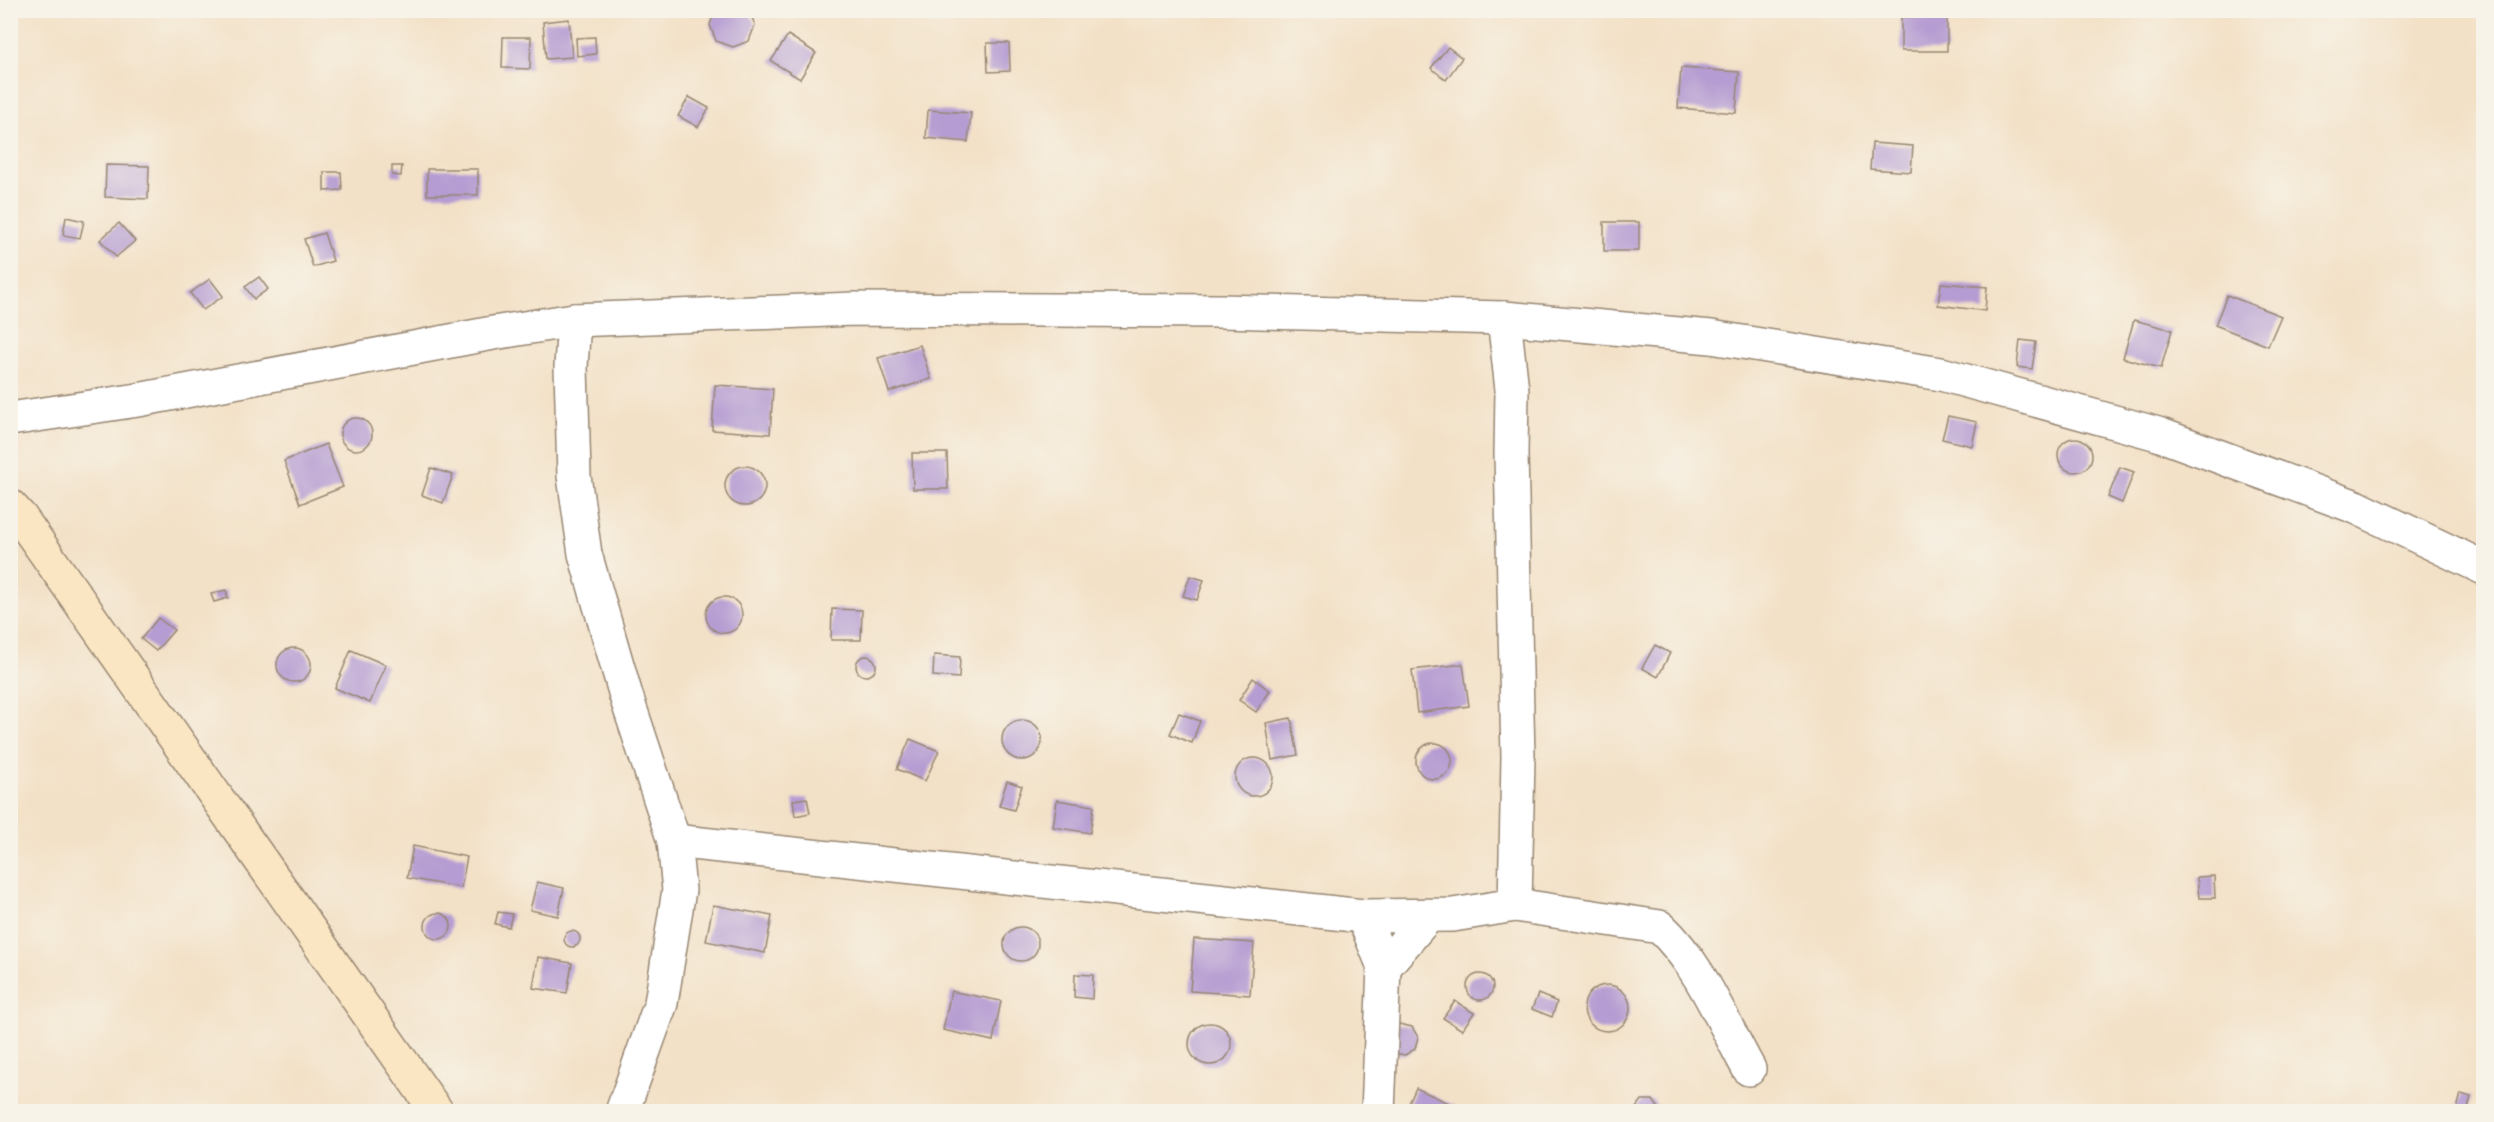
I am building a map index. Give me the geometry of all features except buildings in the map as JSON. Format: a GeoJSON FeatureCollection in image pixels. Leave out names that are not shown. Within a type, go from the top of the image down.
{"type":"FeatureCollection","features":[{"type":"Feature","properties":{"kind":"street"},"geometry":{"type":"LineString","coordinates":[[10,419],[138,400],[493,333],[574,320],[854,309],[1233,312],[1504,318],[1711,337],[1941,374],[2158,434],[2356,507],[2484,568]]}},
{"type":"Feature","properties":{"kind":"street"},"geometry":{"type":"LineString","coordinates":[[1504,318],[1512,390],[1511,466],[1518,757],[1515,905]]}},
{"type":"Feature","properties":{"kind":"street"},"geometry":{"type":"LineString","coordinates":[[574,320],[571,367],[574,476],[585,554],[627,699],[674,841],[679,890],[661,1003],[622,1112]]}},
{"type":"Feature","properties":{"kind":"street"},"geometry":{"type":"LineString","coordinates":[[10,506],[28,528],[437,1112]]}},
{"type":"Feature","properties":{"kind":"street"},"geometry":{"type":"LineString","coordinates":[[674,841],[1363,916],[1473,913],[1515,905],[1660,927],[1677,943],[1692,965],[1749,1069]]}},
{"type":"Feature","properties":{"kind":"street"},"geometry":{"type":"LineString","coordinates":[[1363,916],[1384,967],[1378,1112]]}},
{"type":"Feature","properties":{"kind":"street"},"geometry":{"type":"LineString","coordinates":[[1384,967],[1428,916]]}}]}
